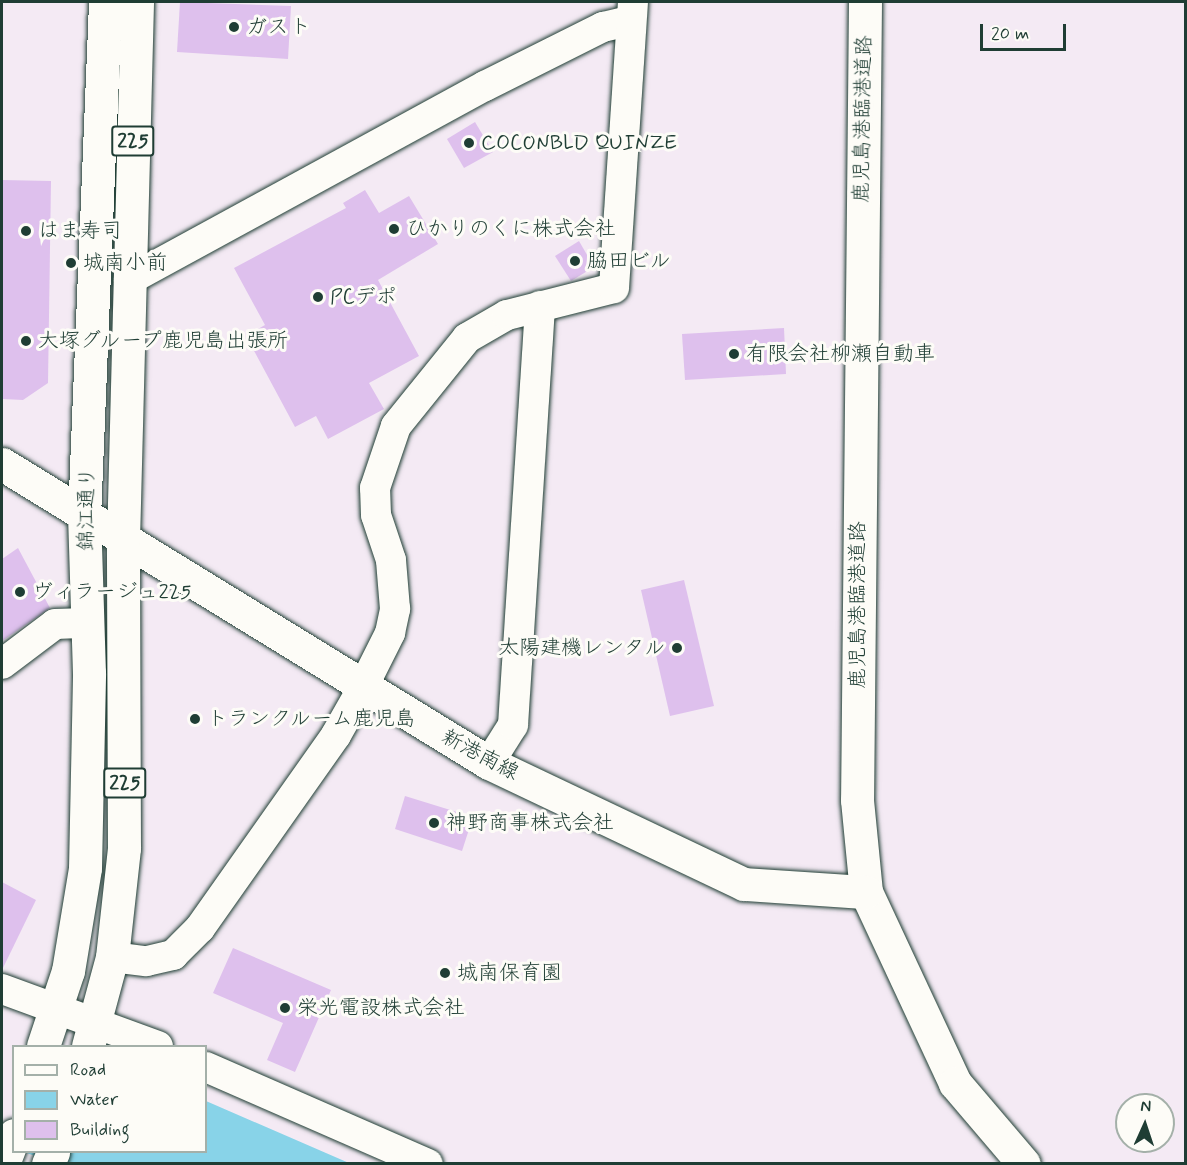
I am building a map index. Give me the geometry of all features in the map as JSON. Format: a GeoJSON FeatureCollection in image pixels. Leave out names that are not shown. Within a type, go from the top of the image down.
{"type":"FeatureCollection","features":[{"type":"Feature","properties":{"kind":"main road","name":"錦江通り"},"geometry":{"type":"LineString","coordinates":[[50,1026],[68,970],[85,868],[87,623],[84,517],[105,2]]}},
{"type":"Feature","properties":{"kind":"main road","name":"錦江通り"},"geometry":{"type":"LineString","coordinates":[[91,1036],[112,957],[124,848],[123,541],[138,2]]}},
{"type":"Feature","properties":{"kind":"main road","name":"鹿児島港臨港道路"},"geometry":{"type":"LineString","coordinates":[[865,2],[857,801],[866,892],[955,1083],[1024,1164]]}},
{"type":"Feature","properties":{"kind":"main road","name":"新港南線"},"geometry":{"type":"LineString","coordinates":[[2,464],[362,689],[489,763],[744,884],[866,892]]}},
{"type":"Feature","properties":{"kind":"street"},"geometry":{"type":"LineString","coordinates":[[129,280],[484,86],[631,11]]}},
{"type":"Feature","properties":{"kind":"street"},"geometry":{"type":"LineString","coordinates":[[112,957],[147,961],[173,955],[200,928],[336,735],[362,689],[390,633],[395,609],[391,560],[376,515],[375,488],[396,426],[466,338],[507,315],[614,288],[631,11]]}},
{"type":"Feature","properties":{"kind":"street"},"geometry":{"type":"LineString","coordinates":[[489,763],[513,725],[540,306]]}},
{"type":"Feature","properties":{"kind":"street"},"geometry":{"type":"LineString","coordinates":[[2,664],[55,624],[87,623]]}},
{"type":"Feature","properties":{"kind":"street"},"geometry":{"type":"LineString","coordinates":[[2,989],[50,1026],[91,1036],[146,1045]]}},
{"type":"Feature","properties":{"kind":"street"},"geometry":{"type":"LineString","coordinates":[[207,1067],[428,1164]]}},
{"type":"Feature","properties":{"kind":"water"},"geometry":{"type":"Polygon","coordinates":[[[207,1101],[349,1163],[57,1164],[27,1153],[207,1153],[207,1101]]]}},
{"type":"Feature","properties":{"kind":"pier"},"geometry":{"type":"Polygon","coordinates":[[[2,1058],[12,1059],[12,1149],[2,1146],[2,1058]]]}},
{"type":"Feature","properties":{"kind":"building","name":"ガスト"},"geometry":{"type":"Polygon","coordinates":[[[180,2],[291,6],[288,59],[177,52],[180,2]]]}},
{"type":"Feature","properties":{"kind":"building","name":"COCONBLD QUINZE"},"geometry":{"type":"Polygon","coordinates":[[[475,122],[493,152],[464,168],[447,139],[475,122]]]}},
{"type":"Feature","properties":{"kind":"building"},"geometry":{"type":"Polygon","coordinates":[[[2,180],[51,181],[48,383],[23,400],[3,399],[2,180]]]}},
{"type":"Feature","properties":{"kind":"building","name":"PCデポ"},"geometry":{"type":"Polygon","coordinates":[[[365,190],[379,213],[409,196],[438,244],[378,280],[419,356],[369,383],[384,409],[328,439],[316,416],[295,427],[246,336],[265,325],[234,268],[346,208],[343,203],[365,190]]]}},
{"type":"Feature","properties":{"kind":"building","name":"脇田ビル"},"geometry":{"type":"Polygon","coordinates":[[[579,241],[594,267],[571,281],[555,256],[579,241]]]}},
{"type":"Feature","properties":{"kind":"building","name":"有限会社柳瀬自動車"},"geometry":{"type":"Polygon","coordinates":[[[784,328],[786,374],[685,380],[682,334],[784,328]]]}},
{"type":"Feature","properties":{"kind":"building","name":"ヴィラージュ225"},"geometry":{"type":"Polygon","coordinates":[[[18,548],[50,608],[2,641],[2,559],[18,548]]]}},
{"type":"Feature","properties":{"kind":"building","name":"太陽建機レンタル"},"geometry":{"type":"Polygon","coordinates":[[[684,580],[714,706],[670,716],[641,590],[684,580]]]}},
{"type":"Feature","properties":{"kind":"building","name":"神野商事株式会社"},"geometry":{"type":"Polygon","coordinates":[[[405,796],[473,817],[462,851],[395,829],[405,796]]]}},
{"type":"Feature","properties":{"kind":"building"},"geometry":{"type":"Polygon","coordinates":[[[2,882],[36,900],[2,970],[2,882]]]}},
{"type":"Feature","properties":{"kind":"building","name":"栄光電設株式会社"},"geometry":{"type":"Polygon","coordinates":[[[233,948],[331,990],[295,1072],[267,1060],[283,1023],[213,993],[233,948]]]}},
{"type":"Feature","properties":{"kind":"place","name":"ガスト"},"geometry":{"type":"Point","coordinates":[234,27]}},
{"type":"Feature","properties":{"kind":"place","name":"COCONBLD QUINZE"},"geometry":{"type":"Point","coordinates":[469,143]}},
{"type":"Feature","properties":{"kind":"place","name":"ひかりのくに株式会社"},"geometry":{"type":"Point","coordinates":[394,229]}},
{"type":"Feature","properties":{"kind":"place","name":"はま寿司"},"geometry":{"type":"Point","coordinates":[26,231]}},
{"type":"Feature","properties":{"kind":"place","name":"脇田ビル"},"geometry":{"type":"Point","coordinates":[575,261]}},
{"type":"Feature","properties":{"kind":"place","name":"城南小前"},"geometry":{"type":"Point","coordinates":[71,263]}},
{"type":"Feature","properties":{"kind":"place","name":"PCデポ"},"geometry":{"type":"Point","coordinates":[318,297]}},
{"type":"Feature","properties":{"kind":"place","name":"大塚グループ鹿児島出張所"},"geometry":{"type":"Point","coordinates":[26,341]}},
{"type":"Feature","properties":{"kind":"place","name":"有限会社柳瀬自動車"},"geometry":{"type":"Point","coordinates":[734,354]}},
{"type":"Feature","properties":{"kind":"place","name":"ヴィラージュ225"},"geometry":{"type":"Point","coordinates":[20,592]}},
{"type":"Feature","properties":{"kind":"place","name":"太陽建機レンタル"},"geometry":{"type":"Point","coordinates":[677,648]}},
{"type":"Feature","properties":{"kind":"place","name":"トランクルーム鹿児島"},"geometry":{"type":"Point","coordinates":[195,719]}},
{"type":"Feature","properties":{"kind":"place","name":"神野商事株式会社"},"geometry":{"type":"Point","coordinates":[434,823]}},
{"type":"Feature","properties":{"kind":"place","name":"城南保育園"},"geometry":{"type":"Point","coordinates":[445,973]}},
{"type":"Feature","properties":{"kind":"place","name":"栄光電設株式会社"},"geometry":{"type":"Point","coordinates":[285,1008]}}]}
